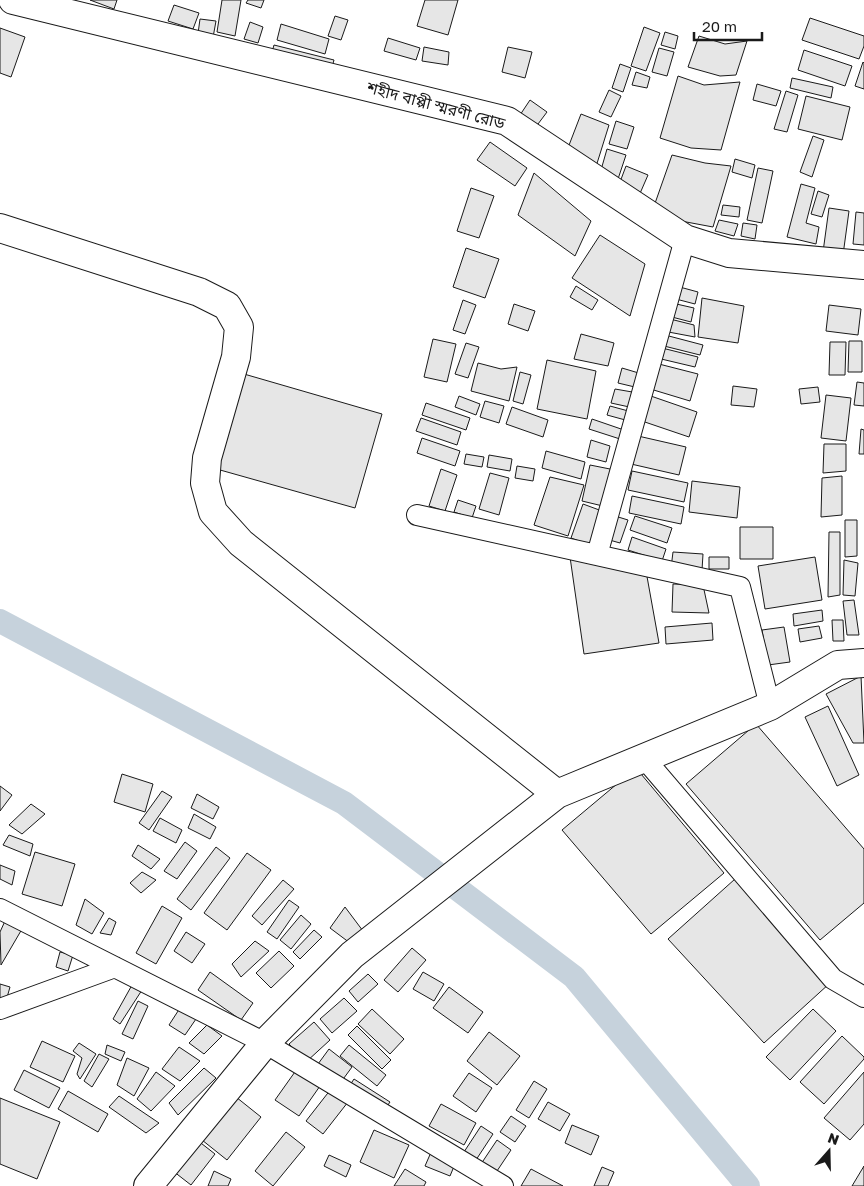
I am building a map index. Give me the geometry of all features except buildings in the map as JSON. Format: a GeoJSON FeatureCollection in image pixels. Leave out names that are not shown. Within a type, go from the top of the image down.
{"type":"FeatureCollection","features":[{"type":"Feature","properties":{"kind":"street","name":"শহীদ বাপ্পী স্মরণী রোড"},"geometry":{"type":"LineString","coordinates":[[13,0],[507,121],[686,238],[729,253],[864,265]]}},
{"type":"Feature","properties":{"kind":"street"},"geometry":{"type":"LineString","coordinates":[[0,228],[199,292],[227,306],[238,327],[238,335],[236,357],[207,458],[205,483],[213,512],[241,543],[556,794]]}},
{"type":"Feature","properties":{"kind":"street"},"geometry":{"type":"LineString","coordinates":[[597,555],[686,238]]}},
{"type":"Feature","properties":{"kind":"street"},"geometry":{"type":"LineString","coordinates":[[417,515],[740,587],[770,706]]}},
{"type":"Feature","properties":{"kind":"street"},"geometry":{"type":"LineString","coordinates":[[148,1186],[265,1042],[352,955],[556,794],[770,706],[838,665],[864,663]]}},
{"type":"Feature","properties":{"kind":"street"},"geometry":{"type":"LineString","coordinates":[[644,758],[833,979],[864,997]]}},
{"type":"Feature","properties":{"kind":"street"},"geometry":{"type":"LineString","coordinates":[[0,909],[265,1042],[503,1186]]}},
{"type":"Feature","properties":{"kind":"street"},"geometry":{"type":"LineString","coordinates":[[0,1009],[115,967]]}},
{"type":"Feature","properties":{"kind":"waterway"},"geometry":{"type":"LineString","coordinates":[[0,621],[344,803],[574,977],[748,1186]]}}]}
